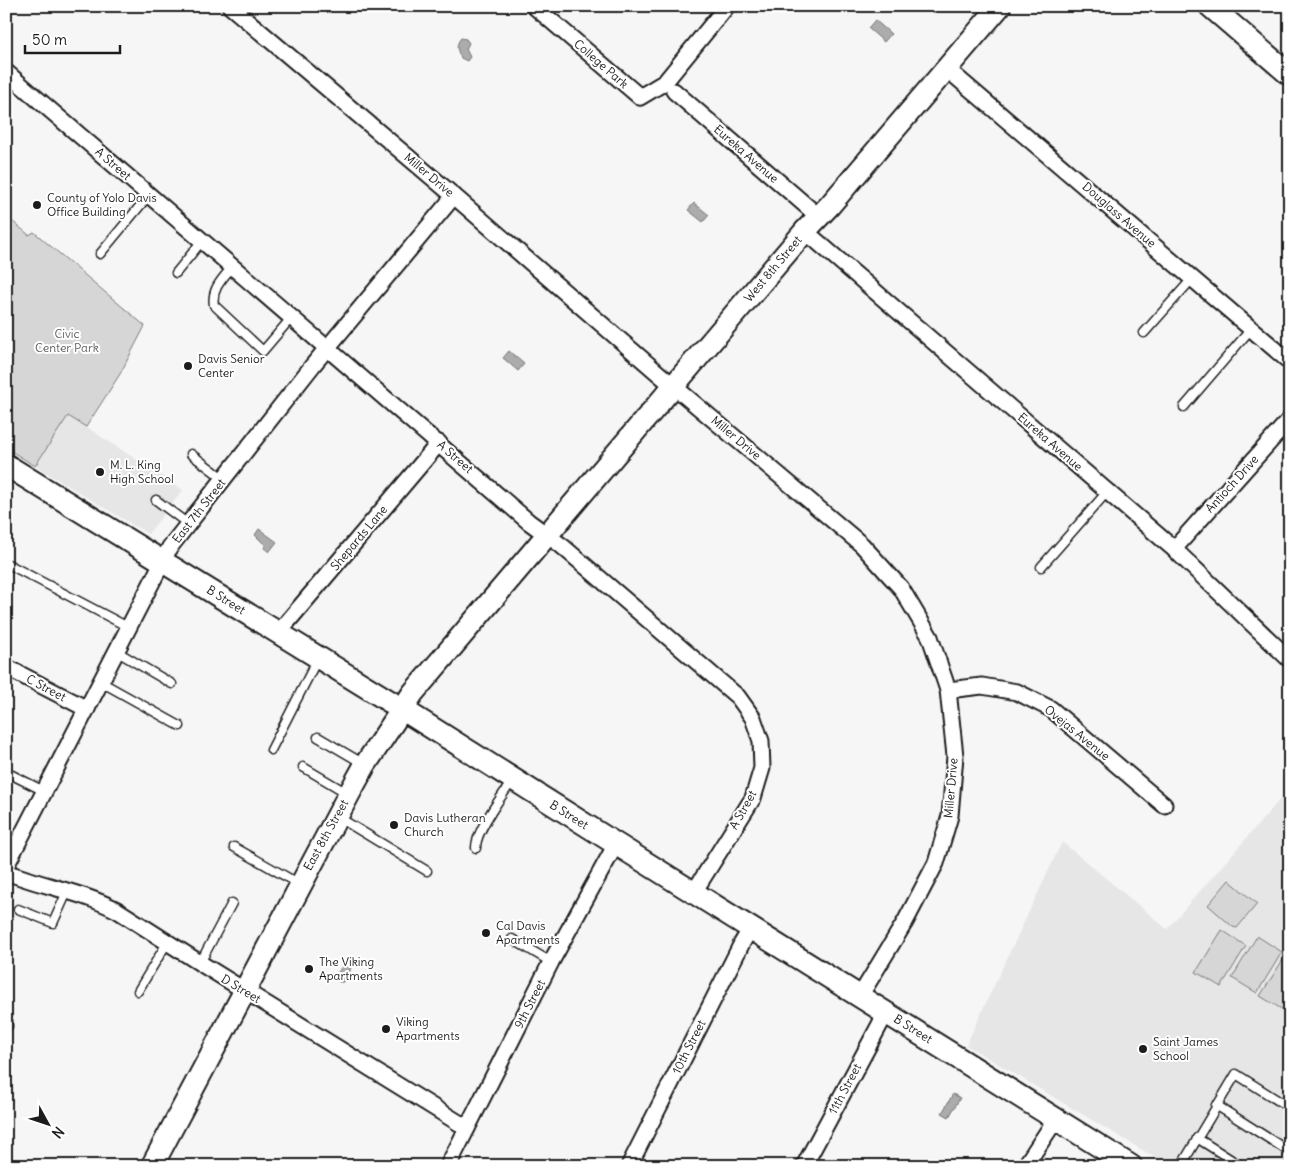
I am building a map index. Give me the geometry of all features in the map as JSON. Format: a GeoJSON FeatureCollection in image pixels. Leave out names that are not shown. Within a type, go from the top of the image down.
{"type":"FeatureCollection","features":[{"type":"Feature","properties":{"kind":"street","name":"Miller Drive"},"geometry":{"type":"LineString","coordinates":[[230,6],[862,545],[901,588],[930,637],[948,690],[955,756],[950,816],[936,863],[905,922],[860,996]]}},
{"type":"Feature","properties":{"kind":"street","name":"College Park"},"geometry":{"type":"LineString","coordinates":[[534,6],[640,97],[665,82],[727,6]]}},
{"type":"Feature","properties":{"kind":"street","name":"West 8th Street"},"geometry":{"type":"LineString","coordinates":[[547,534],[1000,6]]}},
{"type":"Feature","properties":{"kind":"street"},"geometry":{"type":"LineString","coordinates":[[1210,6],[1290,75]]}},
{"type":"Feature","properties":{"kind":"street","name":"Douglass Avenue"},"geometry":{"type":"LineString","coordinates":[[947,69],[1290,362]]}},
{"type":"Feature","properties":{"kind":"street","name":"A Street"},"geometry":{"type":"LineString","coordinates":[[6,72],[530,522],[547,534],[738,697],[753,718],[761,741],[762,768],[752,798],[694,892]]}},
{"type":"Feature","properties":{"kind":"street","name":"Eureka Avenue"},"geometry":{"type":"LineString","coordinates":[[674,91],[812,223],[1107,492],[1174,549],[1290,660]]}},
{"type":"Feature","properties":{"kind":"street","name":"East 7th Street"},"geometry":{"type":"LineString","coordinates":[[6,866],[162,561],[188,524],[327,348],[454,196]]}},
{"type":"Feature","properties":{"kind":"street","name":"Antioch Drive"},"geometry":{"type":"LineString","coordinates":[[1174,549],[1290,419]]}},
{"type":"Feature","properties":{"kind":"street","name":"Shepards Lane"},"geometry":{"type":"LineString","coordinates":[[278,633],[439,443]]}},
{"type":"Feature","properties":{"kind":"street","name":"B Street"},"geometry":{"type":"LineString","coordinates":[[6,465],[402,709],[1131,1166]]}},
{"type":"Feature","properties":{"kind":"street","name":"East 8th Street"},"geometry":{"type":"LineString","coordinates":[[152,1166],[299,884],[365,765],[413,692],[547,534]]}},
{"type":"Feature","properties":{"kind":"street","name":"C Street"},"geometry":{"type":"LineString","coordinates":[[6,667],[87,710]]}},
{"type":"Feature","properties":{"kind":"street","name":"Ovejas Avenue"},"geometry":{"type":"LineString","coordinates":[[948,690],[982,686],[1016,692],[1051,710],[1164,805]]}},
{"type":"Feature","properties":{"kind":"street","name":"9th Street"},"geometry":{"type":"LineString","coordinates":[[448,1166],[551,962],[616,844]]}},
{"type":"Feature","properties":{"kind":"street","name":"D Street"},"geometry":{"type":"LineString","coordinates":[[6,872],[103,903],[467,1128]]}},
{"type":"Feature","properties":{"kind":"street","name":"10th Street"},"geometry":{"type":"LineString","coordinates":[[629,1166],[751,928]]}},
{"type":"Feature","properties":{"kind":"street","name":"11th Street"},"geometry":{"type":"LineString","coordinates":[[804,1166],[886,1012]]}},
{"type":"Feature","properties":{"kind":"street"},"geometry":{"type":"LineString","coordinates":[[1025,1166],[1056,1119]]}},
{"type":"Feature","properties":{"kind":"lane"},"geometry":{"type":"LineString","coordinates":[[100,254],[149,195]]}},
{"type":"Feature","properties":{"kind":"lane"},"geometry":{"type":"LineString","coordinates":[[176,273],[202,241]]}},
{"type":"Feature","properties":{"kind":"lane"},"geometry":{"type":"LineString","coordinates":[[233,266],[218,284],[212,297],[214,305],[263,351],[292,317]]}},
{"type":"Feature","properties":{"kind":"lane"},"geometry":{"type":"LineString","coordinates":[[1144,333],[1192,279]]}},
{"type":"Feature","properties":{"kind":"lane"},"geometry":{"type":"LineString","coordinates":[[1184,407],[1251,329]]}},
{"type":"Feature","properties":{"kind":"lane"},"geometry":{"type":"LineString","coordinates":[[191,454],[224,479]]}},
{"type":"Feature","properties":{"kind":"lane"},"geometry":{"type":"LineString","coordinates":[[1041,566],[1107,492]]}},
{"type":"Feature","properties":{"kind":"lane"},"geometry":{"type":"LineString","coordinates":[[156,500],[188,524]]}},
{"type":"Feature","properties":{"kind":"lane"},"geometry":{"type":"LineString","coordinates":[[6,563],[128,627]]}},
{"type":"Feature","properties":{"kind":"lane"},"geometry":{"type":"LineString","coordinates":[[116,651],[172,684]]}},
{"type":"Feature","properties":{"kind":"lane"},"geometry":{"type":"LineString","coordinates":[[271,750],[319,658]]}},
{"type":"Feature","properties":{"kind":"lane"},"geometry":{"type":"LineString","coordinates":[[101,682],[180,726]]}},
{"type":"Feature","properties":{"kind":"lane"},"geometry":{"type":"LineString","coordinates":[[318,737],[365,765]]}},
{"type":"Feature","properties":{"kind":"lane"},"geometry":{"type":"LineString","coordinates":[[303,766],[349,794]]}},
{"type":"Feature","properties":{"kind":"lane"},"geometry":{"type":"LineString","coordinates":[[6,772],[44,791]]}},
{"type":"Feature","properties":{"kind":"lane"},"geometry":{"type":"LineString","coordinates":[[476,848],[476,842],[481,830],[513,779]]}},
{"type":"Feature","properties":{"kind":"lane"},"geometry":{"type":"LineString","coordinates":[[337,816],[427,871]]}},
{"type":"Feature","properties":{"kind":"lane"},"geometry":{"type":"LineString","coordinates":[[234,847],[299,884]]}},
{"type":"Feature","properties":{"kind":"lane"},"geometry":{"type":"LineString","coordinates":[[18,908],[53,923],[67,892]]}},
{"type":"Feature","properties":{"kind":"lane"},"geometry":{"type":"LineString","coordinates":[[200,963],[232,903]]}},
{"type":"Feature","properties":{"kind":"lane"},"geometry":{"type":"LineString","coordinates":[[512,939],[551,962]]}},
{"type":"Feature","properties":{"kind":"lane"},"geometry":{"type":"LineString","coordinates":[[138,991],[167,943]]}},
{"type":"Feature","properties":{"kind":"lane"},"geometry":{"type":"LineString","coordinates":[[1181,1166],[1236,1074],[1290,1108]]}},
{"type":"Feature","properties":{"kind":"lane"},"geometry":{"type":"LineString","coordinates":[[1216,1105],[1290,1152]]}},
{"type":"Feature","properties":{"kind":"lane"},"geometry":{"type":"LineString","coordinates":[[1197,1138],[1241,1166]]}},
{"type":"Feature","properties":{"kind":"shaded area"},"geometry":{"type":"Polygon","coordinates":[[[875,20],[891,34],[884,42],[868,28],[875,20]]]}},
{"type":"Feature","properties":{"kind":"shaded area"},"geometry":{"type":"Polygon","coordinates":[[[461,38],[466,39],[469,43],[466,49],[470,57],[467,61],[461,58],[458,50],[457,45],[461,38]]]}},
{"type":"Feature","properties":{"kind":"shaded area"},"geometry":{"type":"Polygon","coordinates":[[[694,203],[709,215],[703,222],[688,210],[694,203]]]}},
{"type":"Feature","properties":{"kind":"shaded area"},"geometry":{"type":"Polygon","coordinates":[[[509,351],[524,364],[518,371],[503,358],[509,351]]]}},
{"type":"Feature","properties":{"kind":"shaded area"},"geometry":{"type":"Polygon","coordinates":[[[68,415],[183,490],[148,534],[35,466],[68,415]]]}},
{"type":"Feature","properties":{"kind":"shaded area"},"geometry":{"type":"Polygon","coordinates":[[[259,529],[277,542],[269,552],[255,535],[259,529]]]}},
{"type":"Feature","properties":{"kind":"shaded area"},"geometry":{"type":"Polygon","coordinates":[[[1290,788],[1290,1166],[1169,1166],[966,1045],[1062,842],[1167,929],[1290,788]]]}},
{"type":"Feature","properties":{"kind":"shaded area"},"geometry":{"type":"Polygon","coordinates":[[[347,964],[351,966],[349,975],[343,982],[339,982],[336,977],[342,967],[347,964]]]}},
{"type":"Feature","properties":{"kind":"shaded area"},"geometry":{"type":"Polygon","coordinates":[[[953,1094],[960,1098],[949,1117],[942,1113],[953,1094]]]}},
{"type":"Feature","properties":{"kind":"green space","name":"Civic Center Park"},"geometry":{"type":"Polygon","coordinates":[[[6,216],[29,235],[34,232],[145,326],[120,374],[86,427],[68,416],[35,466],[6,448],[6,216]]]}},
{"type":"Feature","properties":{"kind":"green space"},"geometry":{"type":"Polygon","coordinates":[[[1229,880],[1257,904],[1237,928],[1233,927],[1208,905],[1229,880]]]}},
{"type":"Feature","properties":{"kind":"green space"},"geometry":{"type":"Polygon","coordinates":[[[1222,930],[1246,946],[1221,987],[1196,972],[1222,930]]]}},
{"type":"Feature","properties":{"kind":"green space"},"geometry":{"type":"Polygon","coordinates":[[[1257,936],[1282,952],[1257,993],[1232,978],[1257,936]]]}},
{"type":"Feature","properties":{"kind":"green space"},"geometry":{"type":"Polygon","coordinates":[[[1286,955],[1290,957],[1290,1004],[1285,1011],[1260,996],[1286,955]]]}},
{"type":"Feature","properties":{"kind":"place","name":"County of Yolo Davis Office Building"},"geometry":{"type":"Point","coordinates":[37,205]}},
{"type":"Feature","properties":{"kind":"place","name":"Davis Senior Center"},"geometry":{"type":"Point","coordinates":[188,366]}},
{"type":"Feature","properties":{"kind":"place","name":"M. L. King High School"},"geometry":{"type":"Point","coordinates":[100,472]}},
{"type":"Feature","properties":{"kind":"place","name":"Davis Lutheran Church"},"geometry":{"type":"Point","coordinates":[394,825]}},
{"type":"Feature","properties":{"kind":"place","name":"Cal Davis Apartments"},"geometry":{"type":"Point","coordinates":[486,933]}},
{"type":"Feature","properties":{"kind":"place","name":"The Viking Apartments"},"geometry":{"type":"Point","coordinates":[309,969]}},
{"type":"Feature","properties":{"kind":"place","name":"Viking Apartments"},"geometry":{"type":"Point","coordinates":[386,1029]}},
{"type":"Feature","properties":{"kind":"place","name":"Saint James School"},"geometry":{"type":"Point","coordinates":[1143,1049]}}]}
